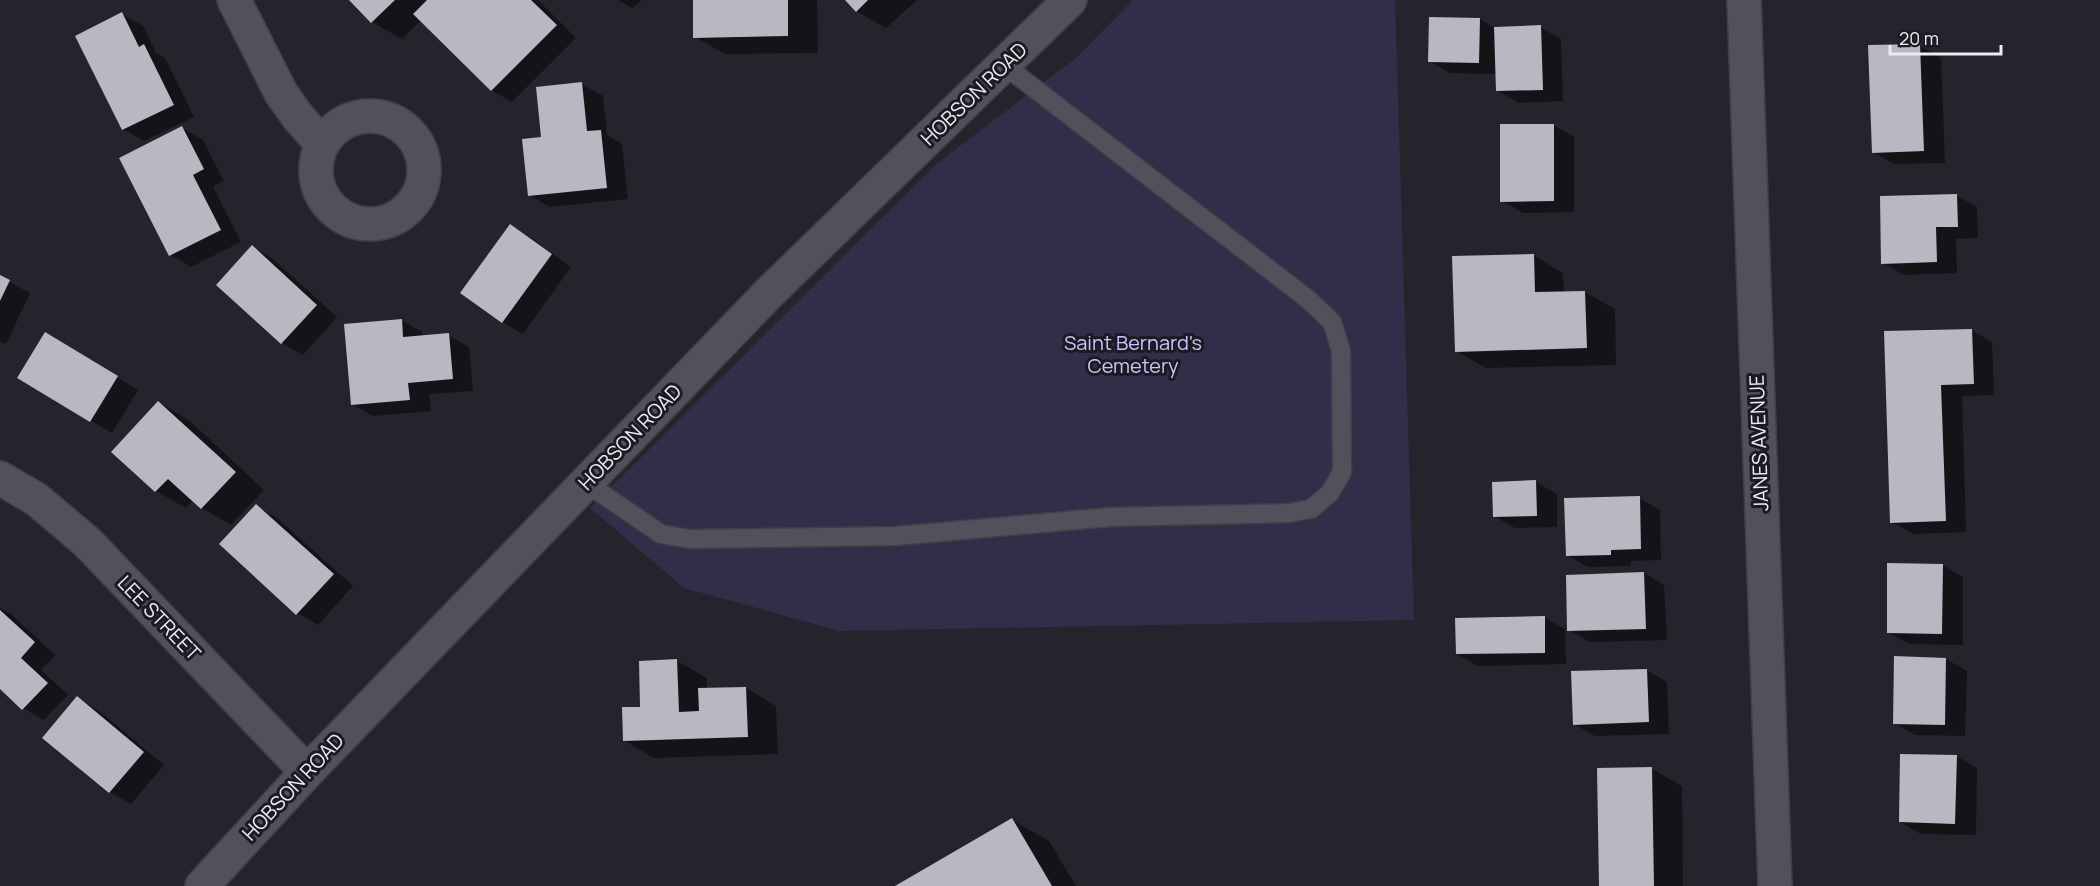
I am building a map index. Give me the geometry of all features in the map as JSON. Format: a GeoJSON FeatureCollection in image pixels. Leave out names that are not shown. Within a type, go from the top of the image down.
{"type":"FeatureCollection","features":[{"type":"Feature","properties":{"kind":"street"},"geometry":{"type":"LineString","coordinates":[[234,0],[281,93],[322,144]]}},
{"type":"Feature","properties":{"kind":"street","name":"HOBSON ROAD"},"geometry":{"type":"LineString","coordinates":[[202,886],[307,771],[769,293],[1070,0]]}},
{"type":"Feature","properties":{"kind":"street","name":"JANES AVENUE"},"geometry":{"type":"LineString","coordinates":[[1744,0],[1775,886]]}},
{"type":"Feature","properties":{"kind":"street","name":"LEE STREET"},"geometry":{"type":"LineString","coordinates":[[0,478],[36,500],[87,542],[307,771]]}},
{"type":"Feature","properties":{"kind":"lane"},"geometry":{"type":"LineString","coordinates":[[586,483],[661,534],[689,539],[896,536],[1110,517],[1289,513],[1311,509],[1330,493],[1342,472],[1341,351],[1332,322],[1309,300],[1004,65]]}},
{"type":"Feature","properties":{"kind":"green space","name":"Saint Bernard's Cemetery"},"geometry":{"type":"Polygon","coordinates":[[[1133,0],[1395,0],[1414,620],[840,631],[684,588],[590,508],[935,165],[1076,58],[1133,0]]]}},
{"type":"Feature","properties":{"kind":"building"},"geometry":{"type":"Polygon","coordinates":[[[349,0],[395,0],[371,23],[349,0]]]}},
{"type":"Feature","properties":{"kind":"building"},"geometry":{"type":"Polygon","coordinates":[[[427,0],[531,0],[557,25],[491,91],[413,14],[427,0]]]}},
{"type":"Feature","properties":{"kind":"building"},"geometry":{"type":"Polygon","coordinates":[[[693,0],[788,0],[788,36],[693,38],[693,0]]]}},
{"type":"Feature","properties":{"kind":"building"},"geometry":{"type":"Polygon","coordinates":[[[845,0],[868,0],[856,12],[845,0]]]}},
{"type":"Feature","properties":{"kind":"building"},"geometry":{"type":"Polygon","coordinates":[[[122,12],[139,47],[144,44],[174,105],[122,130],[75,36],[122,12]]]}},
{"type":"Feature","properties":{"kind":"building"},"geometry":{"type":"Polygon","coordinates":[[[1429,17],[1480,18],[1479,63],[1428,62],[1429,17]]]}},
{"type":"Feature","properties":{"kind":"building"},"geometry":{"type":"Polygon","coordinates":[[[1541,25],[1543,90],[1496,91],[1494,27],[1541,25]]]}},
{"type":"Feature","properties":{"kind":"building"},"geometry":{"type":"Polygon","coordinates":[[[1920,44],[1924,151],[1872,153],[1868,45],[1920,44]]]}},
{"type":"Feature","properties":{"kind":"building"},"geometry":{"type":"Polygon","coordinates":[[[582,82],[587,131],[601,130],[607,188],[528,196],[522,139],[541,137],[536,87],[582,82]]]}},
{"type":"Feature","properties":{"kind":"building"},"geometry":{"type":"Polygon","coordinates":[[[1500,124],[1554,124],[1554,201],[1500,202],[1500,124]]]}},
{"type":"Feature","properties":{"kind":"building"},"geometry":{"type":"Polygon","coordinates":[[[182,126],[204,169],[193,175],[221,230],[169,256],[119,158],[182,126]]]}},
{"type":"Feature","properties":{"kind":"building"},"geometry":{"type":"Polygon","coordinates":[[[1957,194],[1958,227],[1936,227],[1937,262],[1881,264],[1880,196],[1957,194]]]}},
{"type":"Feature","properties":{"kind":"building"},"geometry":{"type":"Polygon","coordinates":[[[510,224],[552,254],[502,323],[460,293],[510,224]]]}},
{"type":"Feature","properties":{"kind":"building"},"geometry":{"type":"Polygon","coordinates":[[[252,245],[317,305],[281,344],[216,285],[252,245]]]}},
{"type":"Feature","properties":{"kind":"building"},"geometry":{"type":"Polygon","coordinates":[[[1534,254],[1535,292],[1585,291],[1587,348],[1455,352],[1452,256],[1534,254]]]}},
{"type":"Feature","properties":{"kind":"building"},"geometry":{"type":"Polygon","coordinates":[[[0,275],[10,280],[0,301],[0,275]]]}},
{"type":"Feature","properties":{"kind":"building"},"geometry":{"type":"Polygon","coordinates":[[[402,319],[403,337],[449,333],[453,379],[408,383],[410,400],[351,405],[344,324],[402,319]]]}},
{"type":"Feature","properties":{"kind":"building"},"geometry":{"type":"Polygon","coordinates":[[[1972,329],[1974,384],[1941,385],[1946,521],[1890,523],[1884,331],[1972,329]]]}},
{"type":"Feature","properties":{"kind":"building"},"geometry":{"type":"Polygon","coordinates":[[[45,332],[118,376],[90,422],[17,378],[45,332]]]}},
{"type":"Feature","properties":{"kind":"building"},"geometry":{"type":"Polygon","coordinates":[[[158,401],[236,472],[201,509],[168,479],[155,492],[111,452],[158,401]]]}},
{"type":"Feature","properties":{"kind":"building"},"geometry":{"type":"Polygon","coordinates":[[[1536,480],[1537,516],[1493,517],[1492,482],[1536,480]]]}},
{"type":"Feature","properties":{"kind":"building"},"geometry":{"type":"Polygon","coordinates":[[[1640,496],[1641,549],[1611,550],[1611,555],[1566,556],[1564,498],[1640,496]]]}},
{"type":"Feature","properties":{"kind":"building"},"geometry":{"type":"Polygon","coordinates":[[[256,504],[334,574],[296,615],[219,544],[256,504]]]}},
{"type":"Feature","properties":{"kind":"building"},"geometry":{"type":"Polygon","coordinates":[[[1887,563],[1943,564],[1942,634],[1887,633],[1887,563]]]}},
{"type":"Feature","properties":{"kind":"building"},"geometry":{"type":"Polygon","coordinates":[[[1644,572],[1646,629],[1567,631],[1566,575],[1644,572]]]}},
{"type":"Feature","properties":{"kind":"building"},"geometry":{"type":"Polygon","coordinates":[[[0,610],[35,642],[21,658],[48,683],[22,710],[0,689],[0,610]]]}},
{"type":"Feature","properties":{"kind":"building"},"geometry":{"type":"Polygon","coordinates":[[[1545,616],[1545,653],[1456,654],[1455,618],[1545,616]]]}},
{"type":"Feature","properties":{"kind":"building"},"geometry":{"type":"Polygon","coordinates":[[[1894,656],[1946,658],[1945,725],[1893,724],[1894,656]]]}},
{"type":"Feature","properties":{"kind":"building"},"geometry":{"type":"Polygon","coordinates":[[[677,659],[679,712],[699,711],[698,688],[746,687],[748,737],[623,741],[622,707],[640,707],[639,661],[677,659]]]}},
{"type":"Feature","properties":{"kind":"building"},"geometry":{"type":"Polygon","coordinates":[[[1647,669],[1649,722],[1573,725],[1571,671],[1647,669]]]}},
{"type":"Feature","properties":{"kind":"building"},"geometry":{"type":"Polygon","coordinates":[[[77,696],[144,752],[109,793],[42,738],[77,696]]]}},
{"type":"Feature","properties":{"kind":"building"},"geometry":{"type":"Polygon","coordinates":[[[1900,754],[1957,755],[1955,824],[1899,822],[1900,754]]]}},
{"type":"Feature","properties":{"kind":"building"},"geometry":{"type":"Polygon","coordinates":[[[1652,767],[1654,886],[1599,886],[1597,768],[1652,767]]]}},
{"type":"Feature","properties":{"kind":"building"},"geometry":{"type":"Polygon","coordinates":[[[1012,818],[1052,886],[895,886],[1012,818]]]}}]}
